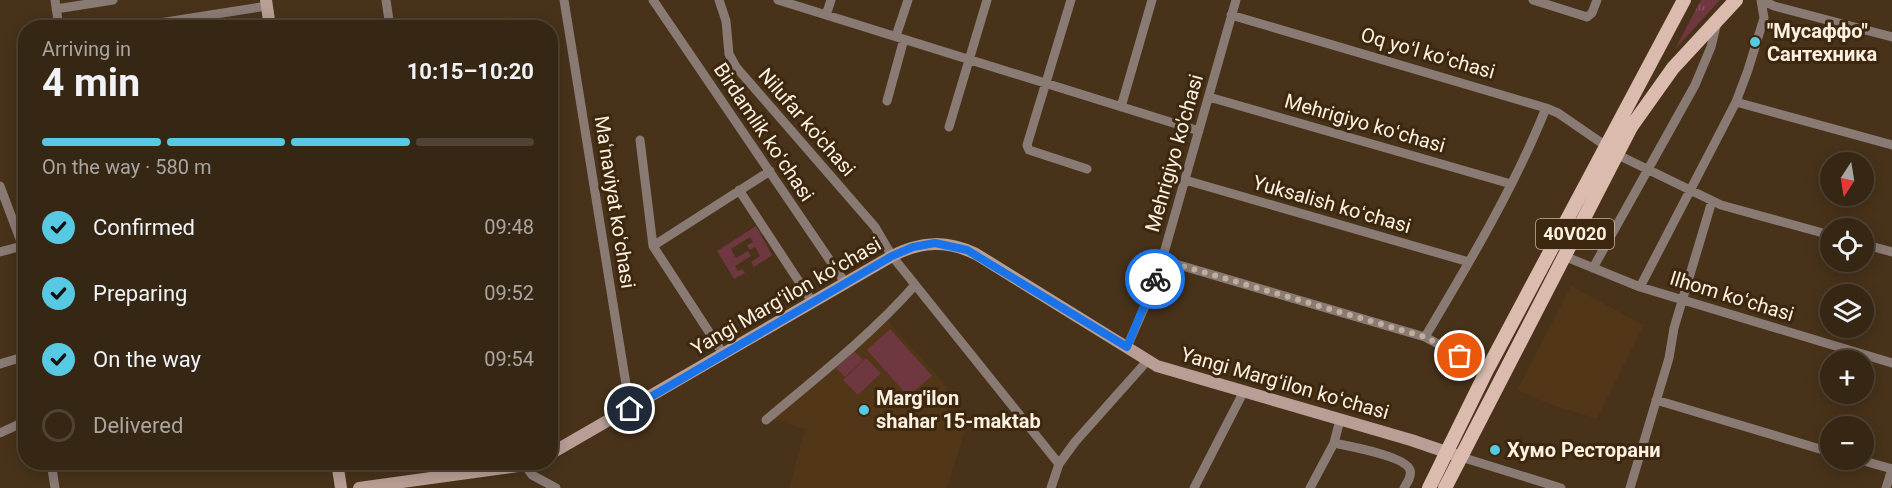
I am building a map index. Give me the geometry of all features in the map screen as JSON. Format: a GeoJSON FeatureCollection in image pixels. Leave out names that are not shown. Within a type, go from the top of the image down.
{"type":"FeatureCollection","features":[{"type":"Feature","properties":{"kind":"main road","name":"40V020"},"geometry":{"type":"LineString","coordinates":[[1429,488],[1454,455],[1564,256],[1611,150],[1684,0]]}},
{"type":"Feature","properties":{"kind":"main road","name":"40V020"},"geometry":{"type":"LineString","coordinates":[[1445,488],[1454,455],[1487,370],[1611,150],[1673,68],[1736,0]]}},
{"type":"Feature","properties":{"kind":"main road"},"geometry":{"type":"LineString","coordinates":[[266,3],[269,20]]}},
{"type":"Feature","properties":{"kind":"main road","name":"Yangi Margʻilon koʻchasi"},"geometry":{"type":"LineString","coordinates":[[558,450],[892,256],[913,247],[935,243],[967,250],[1157,366],[1454,455]]}},
{"type":"Feature","properties":{"kind":"main road"},"geometry":{"type":"LineString","coordinates":[[338,470],[341,488]]}},
{"type":"Feature","properties":{"kind":"main road"},"geometry":{"type":"LineString","coordinates":[[359,488],[469,470]]}},
{"type":"Feature","properties":{"kind":"street"},"geometry":{"type":"LineString","coordinates":[[58,20],[55,5],[113,0]]}},
{"type":"Feature","properties":{"kind":"street"},"geometry":{"type":"LineString","coordinates":[[386,0],[389,20]]}},
{"type":"Feature","properties":{"kind":"street","name":"Maʻnaviyat koʻchasi"},"geometry":{"type":"LineString","coordinates":[[564,0],[630,409]]}},
{"type":"Feature","properties":{"kind":"street","name":"Birdamlik koʻchasi"},"geometry":{"type":"LineString","coordinates":[[653,0],[846,284]]}},
{"type":"Feature","properties":{"kind":"street","name":"Nilufar ko'chasi"},"geometry":{"type":"LineString","coordinates":[[719,0],[726,21],[729,54],[736,67],[868,219],[892,256],[1059,464]]}},
{"type":"Feature","properties":{"kind":"street"},"geometry":{"type":"LineString","coordinates":[[778,0],[1199,131]]}},
{"type":"Feature","properties":{"kind":"street"},"geometry":{"type":"LineString","coordinates":[[826,15],[831,0]]}},
{"type":"Feature","properties":{"kind":"street"},"geometry":{"type":"LineString","coordinates":[[886,101],[908,0]]}},
{"type":"Feature","properties":{"kind":"street"},"geometry":{"type":"LineString","coordinates":[[949,128],[987,0]]}},
{"type":"Feature","properties":{"kind":"street"},"geometry":{"type":"LineString","coordinates":[[1071,0],[1027,145],[1029,150],[1088,169]]}},
{"type":"Feature","properties":{"kind":"street"},"geometry":{"type":"LineString","coordinates":[[1121,107],[1152,0]]}},
{"type":"Feature","properties":{"kind":"street","name":"Mehrigiyo ko'chasi"},"geometry":{"type":"LineString","coordinates":[[1127,347],[1162,260],[1236,0]]}},
{"type":"Feature","properties":{"kind":"street"},"geometry":{"type":"LineString","coordinates":[[1533,0],[1587,17],[1592,13],[1598,0]]}},
{"type":"Feature","properties":{"kind":"street"},"geometry":{"type":"LineString","coordinates":[[1761,0],[1774,6],[1892,37]]}},
{"type":"Feature","properties":{"kind":"street"},"geometry":{"type":"LineString","coordinates":[[1640,287],[1736,102],[1764,18],[1761,0]]}},
{"type":"Feature","properties":{"kind":"street"},"geometry":{"type":"LineString","coordinates":[[172,20],[266,3]]}},
{"type":"Feature","properties":{"kind":"street","name":"Oq yoʻl koʻchasi"},"geometry":{"type":"LineString","coordinates":[[1231,15],[1558,112],[1611,150],[1712,201],[1820,232]]}},
{"type":"Feature","properties":{"kind":"street"},"geometry":{"type":"LineString","coordinates":[[1593,268],[1695,85],[1711,47],[1717,22]]}},
{"type":"Feature","properties":{"kind":"street","name":"Mehrigiyo koʻchasi"},"geometry":{"type":"LineString","coordinates":[[1209,97],[1511,184]]}},
{"type":"Feature","properties":{"kind":"street"},"geometry":{"type":"LineString","coordinates":[[1736,102],[1892,145]]}},
{"type":"Feature","properties":{"kind":"street"},"geometry":{"type":"LineString","coordinates":[[1425,337],[1511,184],[1546,108]]}},
{"type":"Feature","properties":{"kind":"street"},"geometry":{"type":"LineString","coordinates":[[640,140],[653,246],[724,355]]}},
{"type":"Feature","properties":{"kind":"street"},"geometry":{"type":"LineString","coordinates":[[653,246],[770,171]]}},
{"type":"Feature","properties":{"kind":"street","name":"Yuksalish koʻchasi"},"geometry":{"type":"LineString","coordinates":[[1185,180],[1469,262]]}},
{"type":"Feature","properties":{"kind":"street"},"geometry":{"type":"LineString","coordinates":[[0,186],[18,234]]}},
{"type":"Feature","properties":{"kind":"street"},"geometry":{"type":"LineString","coordinates":[[739,190],[813,303]]}},
{"type":"Feature","properties":{"kind":"street"},"geometry":{"type":"LineString","coordinates":[[1630,488],[1712,201]]}},
{"type":"Feature","properties":{"kind":"street"},"geometry":{"type":"LineString","coordinates":[[1874,247],[1892,252]]}},
{"type":"Feature","properties":{"kind":"street"},"geometry":{"type":"LineString","coordinates":[[0,252],[18,250]]}},
{"type":"Feature","properties":{"kind":"street","name":"Ilhom koʻchasi"},"geometry":{"type":"LineString","coordinates":[[1564,256],[1640,287],[1892,363]]}},
{"type":"Feature","properties":{"kind":"street"},"geometry":{"type":"LineString","coordinates":[[1162,260],[1425,337],[1487,370]]}},
{"type":"Feature","properties":{"kind":"street"},"geometry":{"type":"LineString","coordinates":[[766,420],[867,334],[900,303],[915,285]]}},
{"type":"Feature","properties":{"kind":"street"},"geometry":{"type":"LineString","coordinates":[[0,364],[18,358]]}},
{"type":"Feature","properties":{"kind":"street"},"geometry":{"type":"LineString","coordinates":[[1051,488],[1059,464],[1075,442],[1148,360]]}},
{"type":"Feature","properties":{"kind":"street"},"geometry":{"type":"LineString","coordinates":[[1194,488],[1244,391]]}},
{"type":"Feature","properties":{"kind":"street"},"geometry":{"type":"LineString","coordinates":[[1656,400],[1820,449]]}},
{"type":"Feature","properties":{"kind":"street"},"geometry":{"type":"LineString","coordinates":[[1310,488],[1334,443],[1340,420]]}},
{"type":"Feature","properties":{"kind":"street"},"geometry":{"type":"LineString","coordinates":[[0,433],[18,425]]}},
{"type":"Feature","properties":{"kind":"street"},"geometry":{"type":"LineString","coordinates":[[1334,443],[1395,458],[1406,464],[1411,471],[1404,488]]}},
{"type":"Feature","properties":{"kind":"street","name":"Yangi Margʻilon koʻchasi"},"geometry":{"type":"LineString","coordinates":[[1454,455],[1561,488]]}},
{"type":"Feature","properties":{"kind":"street"},"geometry":{"type":"LineString","coordinates":[[1874,464],[1892,469],[1886,488]]}},
{"type":"Feature","properties":{"kind":"street"},"geometry":{"type":"LineString","coordinates":[[52,470],[55,488]]}},
{"type":"Feature","properties":{"kind":"street"},"geometry":{"type":"LineString","coordinates":[[530,470],[531,475],[556,488]]}},
{"type":"Feature","properties":{"kind":"shaded area"},"geometry":{"type":"Polygon","coordinates":[[[511,16],[511,20],[488,20],[511,16]]]}},
{"type":"Feature","properties":{"kind":"shaded area"},"geometry":{"type":"Polygon","coordinates":[[[1571,286],[1644,325],[1597,419],[1549,404],[1517,390],[1571,286]]]}},
{"type":"Feature","properties":{"kind":"shaded area","name":"Marg'ilon shahar 15-maktab"},"geometry":{"type":"Polygon","coordinates":[[[888,321],[948,388],[940,402],[965,430],[947,488],[789,488],[805,429],[770,419],[888,321]]]}},
{"type":"Feature","properties":{"kind":"green space"},"geometry":{"type":"Polygon","coordinates":[[[1701,0],[1720,0],[1675,49],[1701,0]]]}},
{"type":"Feature","properties":{"kind":"green space"},"geometry":{"type":"Polygon","coordinates":[[[756,226],[772,255],[754,267],[751,262],[760,256],[755,247],[750,250],[747,245],[753,242],[750,237],[731,249],[736,258],[748,251],[751,256],[735,266],[738,271],[742,269],[745,273],[734,279],[717,251],[756,226]]]}},
{"type":"Feature","properties":{"kind":"green space"},"geometry":{"type":"Polygon","coordinates":[[[890,329],[932,376],[908,396],[867,350],[890,329]]]}},
{"type":"Feature","properties":{"kind":"green space"},"geometry":{"type":"Polygon","coordinates":[[[854,351],[863,360],[845,377],[836,368],[854,351]]]}},
{"type":"Feature","properties":{"kind":"green space"},"geometry":{"type":"Polygon","coordinates":[[[866,358],[881,373],[858,395],[843,380],[866,358]]]}},
{"type":"Feature","properties":{"kind":"way so far"},"geometry":{"type":"LineString","coordinates":[[1155,279],[1162,260],[1425,337],[1460,356]]}},
{"type":"Feature","properties":{"kind":"place","name":"\"Мусаффо\" Сантехника"},"geometry":{"type":"Point","coordinates":[1755,42]}},
{"type":"Feature","properties":{"kind":"place","name":"Marg'ilon shahar 15-maktab"},"geometry":{"type":"Point","coordinates":[864,410]}},
{"type":"Feature","properties":{"kind":"place","name":"Хумо Ресторани"},"geometry":{"type":"Point","coordinates":[1495,450]}},
{"type":"Feature","properties":{"kind":"route"},"geometry":{"type":"LineString","coordinates":[[630,409],[892,256],[924,244],[946,244],[976,254],[1127,347],[1155,279]]}}]}
